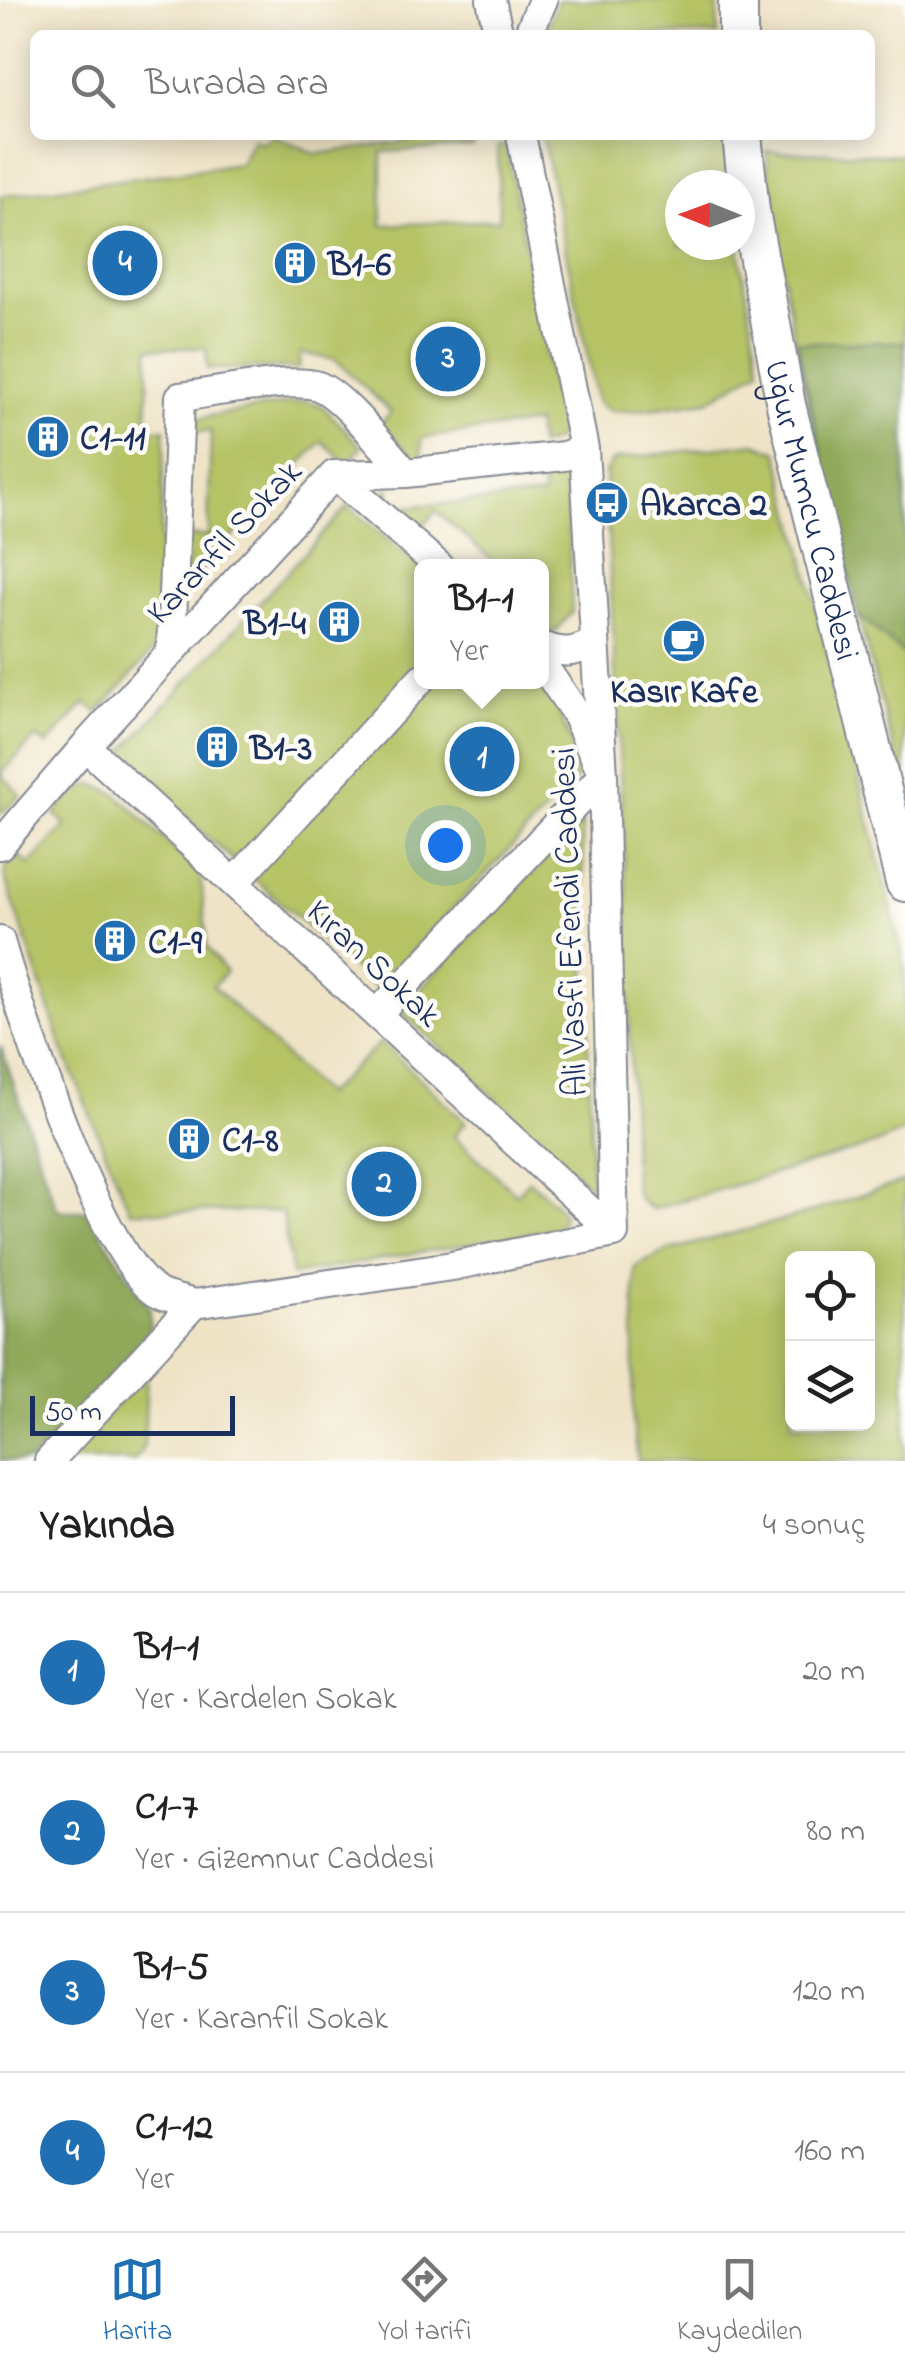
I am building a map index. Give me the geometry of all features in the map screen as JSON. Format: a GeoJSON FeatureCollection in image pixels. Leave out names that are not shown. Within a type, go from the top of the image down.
{"type":"FeatureCollection","features":[{"type":"Feature","properties":{"kind":"street"},"geometry":{"type":"LineString","coordinates":[[490,0],[498,30]]}},
{"type":"Feature","properties":{"kind":"street"},"geometry":{"type":"LineString","coordinates":[[530,30],[542,0]]}},
{"type":"Feature","properties":{"kind":"street"},"geometry":{"type":"LineString","coordinates":[[738,0],[738,30]]}},
{"type":"Feature","properties":{"kind":"street","name":"Ali Vasfi Efendi Caddesi"},"geometry":{"type":"LineString","coordinates":[[522,140],[584,449],[603,775],[614,1233]]}},
{"type":"Feature","properties":{"kind":"street","name":"Uğur Mumcu Caddesi"},"geometry":{"type":"LineString","coordinates":[[743,140],[750,210],[786,405],[905,882]]}},
{"type":"Feature","properties":{"kind":"street"},"geometry":{"type":"LineString","coordinates":[[172,653],[180,397],[298,384],[322,387],[406,473]]}},
{"type":"Feature","properties":{"kind":"street","name":"Karanfil Sokak"},"geometry":{"type":"LineString","coordinates":[[0,844],[334,476],[406,473],[564,456],[584,449]]}},
{"type":"Feature","properties":{"kind":"street"},"geometry":{"type":"LineString","coordinates":[[334,476],[431,559]]}},
{"type":"Feature","properties":{"kind":"street"},"geometry":{"type":"LineString","coordinates":[[549,649],[560,653],[578,652],[594,642]]}},
{"type":"Feature","properties":{"kind":"street"},"geometry":{"type":"LineString","coordinates":[[377,1014],[603,775],[575,712],[549,674]]}},
{"type":"Feature","properties":{"kind":"street"},"geometry":{"type":"LineString","coordinates":[[245,870],[414,687]]}},
{"type":"Feature","properties":{"kind":"street","name":"Kıran Sokak"},"geometry":{"type":"LineString","coordinates":[[85,746],[614,1233]]}},
{"type":"Feature","properties":{"kind":"street"},"geometry":{"type":"LineString","coordinates":[[0,940],[61,1116],[114,1238],[132,1266],[157,1292],[194,1304],[452,1266],[614,1233]]}},
{"type":"Feature","properties":{"kind":"street"},"geometry":{"type":"LineString","coordinates":[[49,1461],[194,1304]]}},
{"type":"Feature","properties":{"kind":"green space"},"geometry":{"type":"Polygon","coordinates":[[[558,0],[717,0],[718,30],[546,30],[558,0]]]}},
{"type":"Feature","properties":{"kind":"green space"},"geometry":{"type":"Polygon","coordinates":[[[252,140],[285,140],[316,154],[421,140],[475,140],[473,147],[382,152],[382,225],[499,220],[498,146],[506,145],[561,434],[555,441],[539,446],[536,423],[421,438],[422,459],[415,459],[380,424],[391,412],[336,360],[300,353],[299,368],[207,369],[206,348],[149,348],[147,429],[165,429],[156,647],[98,713],[86,703],[47,745],[36,737],[1,774],[21,796],[0,814],[0,196],[240,164],[252,140]]]}},
{"type":"Feature","properties":{"kind":"green space"},"geometry":{"type":"Polygon","coordinates":[[[543,140],[726,140],[728,170],[665,170],[665,260],[741,260],[760,369],[708,401],[610,411],[597,403],[543,140]]]}},
{"type":"Feature","properties":{"kind":"green space"},"geometry":{"type":"Polygon","coordinates":[[[766,151],[905,155],[905,791],[842,553],[805,392],[766,151]]]}},
{"type":"Feature","properties":{"kind":"green space"},"geometry":{"type":"Polygon","coordinates":[[[797,342],[905,342],[905,655],[858,615],[797,342]]]}},
{"type":"Feature","properties":{"kind":"green space"},"geometry":{"type":"Polygon","coordinates":[[[305,401],[321,405],[362,447],[347,464],[322,441],[187,586],[187,536],[208,536],[211,431],[190,432],[201,418],[305,401]]]}},
{"type":"Feature","properties":{"kind":"green space"},"geometry":{"type":"Polygon","coordinates":[[[756,443],[778,452],[905,965],[905,1131],[873,1145],[653,1209],[638,1197],[634,1180],[626,888],[605,473],[617,459],[756,443]]]}},
{"type":"Feature","properties":{"kind":"green space"},"geometry":{"type":"Polygon","coordinates":[[[555,471],[566,477],[572,612],[556,631],[549,632],[549,559],[491,559],[436,511],[417,532],[380,499],[389,488],[391,508],[543,496],[541,472],[555,471]]]}},
{"type":"Feature","properties":{"kind":"green space"},"geometry":{"type":"Polygon","coordinates":[[[348,506],[414,561],[414,689],[548,689],[581,765],[576,779],[377,989],[118,757],[348,506]]]}},
{"type":"Feature","properties":{"kind":"green space"},"geometry":{"type":"Polygon","coordinates":[[[94,784],[117,794],[201,875],[207,947],[226,972],[213,986],[325,1095],[381,1042],[466,1122],[454,1136],[516,1194],[529,1180],[556,1204],[563,1215],[561,1223],[553,1229],[292,1275],[282,1212],[130,1211],[62,1047],[4,875],[17,854],[29,865],[66,825],[55,814],[67,799],[94,784]]]}},
{"type":"Feature","properties":{"kind":"green space"},"geometry":{"type":"Polygon","coordinates":[[[582,823],[592,1188],[400,1011],[501,902],[582,823]]]}},
{"type":"Feature","properties":{"kind":"green space"},"geometry":{"type":"Polygon","coordinates":[[[0,1045],[56,1207],[62,1211],[87,1211],[150,1309],[150,1327],[141,1343],[31,1461],[0,1461],[0,1045]]]}},
{"type":"Feature","properties":{"kind":"green space"},"geometry":{"type":"Polygon","coordinates":[[[905,1181],[905,1461],[638,1461],[633,1423],[635,1267],[667,1251],[799,1216],[905,1181]]]}},
{"type":"Feature","properties":{"kind":"green space"},"geometry":{"type":"Polygon","coordinates":[[[147,1371],[144,1446],[134,1461],[66,1461],[147,1371]]]}},
{"type":"Feature","properties":{"kind":"place","name":"C1-12"},"geometry":{"type":"Point","coordinates":[125,263]}},
{"type":"Feature","properties":{"kind":"place","name":"B1-6"},"geometry":{"type":"Point","coordinates":[295,263]}},
{"type":"Feature","properties":{"kind":"place","name":"B1-5"},"geometry":{"type":"Point","coordinates":[448,359]}},
{"type":"Feature","properties":{"kind":"place","name":"C1-11"},"geometry":{"type":"Point","coordinates":[48,437]}},
{"type":"Feature","properties":{"kind":"place","name":"Akarca 2"},"geometry":{"type":"Point","coordinates":[607,503]}},
{"type":"Feature","properties":{"kind":"place","name":"B1-4"},"geometry":{"type":"Point","coordinates":[339,622]}},
{"type":"Feature","properties":{"kind":"place","name":"Kasır Kafe"},"geometry":{"type":"Point","coordinates":[684,641]}},
{"type":"Feature","properties":{"kind":"place","name":"B1-3"},"geometry":{"type":"Point","coordinates":[217,747]}},
{"type":"Feature","properties":{"kind":"place","name":"B1-1"},"geometry":{"type":"Point","coordinates":[482,759]}},
{"type":"Feature","properties":{"kind":"place","name":"C1-9"},"geometry":{"type":"Point","coordinates":[115,941]}},
{"type":"Feature","properties":{"kind":"place","name":"C1-8"},"geometry":{"type":"Point","coordinates":[189,1139]}},
{"type":"Feature","properties":{"kind":"place","name":"C1-7"},"geometry":{"type":"Point","coordinates":[384,1184]}}]}
